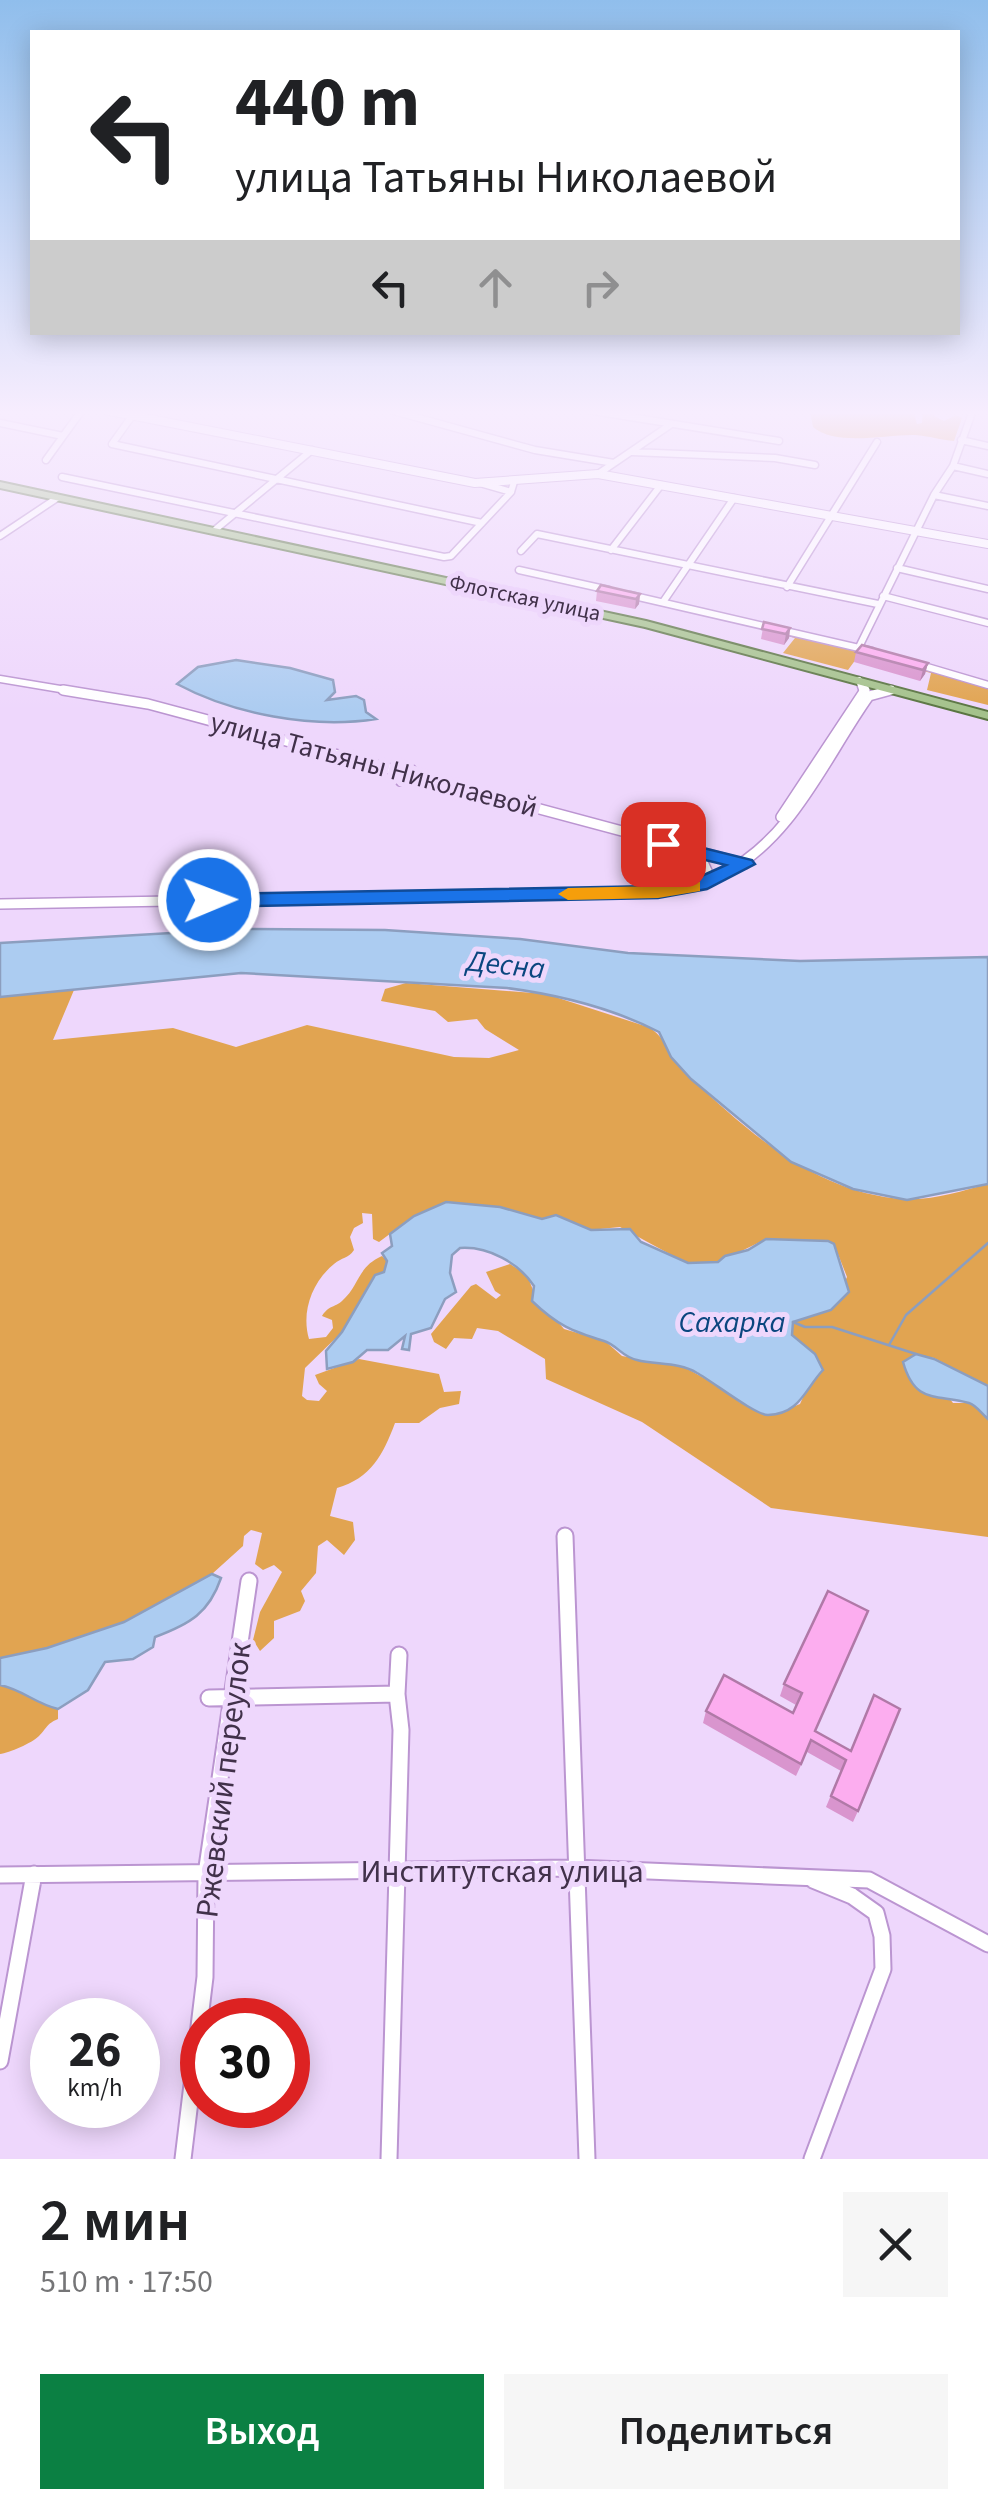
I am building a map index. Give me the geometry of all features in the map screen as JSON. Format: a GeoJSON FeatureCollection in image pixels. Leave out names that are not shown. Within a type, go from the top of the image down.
{"type":"FeatureCollection","features":[{"type":"Feature","properties":{"kind":"main road","name":"Флотская улица"},"geometry":{"type":"LineString","coordinates":[[117,511],[646,624],[988,714]]}},
{"type":"Feature","properties":{"kind":"main road","name":"Флотская улица"},"geometry":{"type":"LineString","coordinates":[[133,511],[700,632],[988,714]]}},
{"type":"Feature","properties":{"kind":"street"},"geometry":{"type":"LineString","coordinates":[[0,536],[38,511]]}},
{"type":"Feature","properties":{"kind":"street","name":"Флотская улица"},"geometry":{"type":"LineString","coordinates":[[214,511],[451,556],[482,522]]}},
{"type":"Feature","properties":{"kind":"street"},"geometry":{"type":"LineString","coordinates":[[216,528],[238,511]]}},
{"type":"Feature","properties":{"kind":"street"},"geometry":{"type":"LineString","coordinates":[[428,511],[482,522],[493,511]]}},
{"type":"Feature","properties":{"kind":"street"},"geometry":{"type":"LineString","coordinates":[[610,550],[641,511]]}},
{"type":"Feature","properties":{"kind":"street"},"geometry":{"type":"LineString","coordinates":[[662,602],[725,511]]}},
{"type":"Feature","properties":{"kind":"street"},"geometry":{"type":"LineString","coordinates":[[803,511],[988,544]]}},
{"type":"Feature","properties":{"kind":"street"},"geometry":{"type":"LineString","coordinates":[[787,588],[835,511]]}},
{"type":"Feature","properties":{"kind":"street"},"geometry":{"type":"LineString","coordinates":[[859,647],[926,511]]}},
{"type":"Feature","properties":{"kind":"street"},"geometry":{"type":"LineString","coordinates":[[521,551],[537,534],[787,588],[880,600],[988,623]]}},
{"type":"Feature","properties":{"kind":"street"},"geometry":{"type":"LineString","coordinates":[[897,568],[988,589]]}},
{"type":"Feature","properties":{"kind":"street","name":"Флотская улица"},"geometry":{"type":"LineString","coordinates":[[519,570],[877,652]]}},
{"type":"Feature","properties":{"kind":"street"},"geometry":{"type":"LineString","coordinates":[[914,663],[988,685]]}},
{"type":"Feature","properties":{"kind":"street"},"geometry":{"type":"LineString","coordinates":[[0,902],[623,890],[697,881],[739,864],[779,820],[863,694],[865,689],[859,680]]}},
{"type":"Feature","properties":{"kind":"street","name":"улица Татьяны Николаевой"},"geometry":{"type":"LineString","coordinates":[[0,681],[145,707],[739,864]]}},
{"type":"Feature","properties":{"kind":"street"},"geometry":{"type":"LineString","coordinates":[[0,902],[658,892],[700,884],[739,864],[779,832],[869,696],[896,690]]}},
{"type":"Feature","properties":{"kind":"street"},"geometry":{"type":"LineString","coordinates":[[697,881],[707,871],[702,856]]}},
{"type":"Feature","properties":{"kind":"street"},"geometry":{"type":"LineString","coordinates":[[564,1536],[587,2159]]}},
{"type":"Feature","properties":{"kind":"street","name":"Ржевский переулок"},"geometry":{"type":"LineString","coordinates":[[184,2159],[204,1978],[206,1874],[249,1581]]}},
{"type":"Feature","properties":{"kind":"street"},"geometry":{"type":"LineString","coordinates":[[389,2159],[401,1730],[396,1694],[399,1656]]}},
{"type":"Feature","properties":{"kind":"street"},"geometry":{"type":"LineString","coordinates":[[209,1698],[396,1694]]}},
{"type":"Feature","properties":{"kind":"street","name":"Институтская улица"},"geometry":{"type":"LineString","coordinates":[[0,1875],[576,1868],[868,1880],[988,1944]]}},
{"type":"Feature","properties":{"kind":"street"},"geometry":{"type":"LineString","coordinates":[[0,2062],[34,1874]]}},
{"type":"Feature","properties":{"kind":"street"},"geometry":{"type":"LineString","coordinates":[[803,1877],[852,1896],[876,1913],[882,1936],[883,1969],[874,2000],[812,2159]]}},
{"type":"Feature","properties":{"kind":"shaded area"},"geometry":{"type":"Polygon","coordinates":[[[680,608],[852,648],[988,688],[988,705],[927,690],[931,673],[859,655],[848,670],[783,653],[795,638],[680,608]]]}},
{"type":"Feature","properties":{"kind":"shaded area"},"geometry":{"type":"Polygon","coordinates":[[[406,983],[546,994],[648,1027],[660,1036],[692,1079],[762,1140],[843,1186],[873,1195],[915,1199],[988,1184],[988,1386],[934,1358],[916,1354],[953,1403],[972,1403],[988,1419],[988,1537],[771,1508],[642,1422],[546,1379],[545,1359],[498,1331],[477,1328],[472,1339],[454,1338],[446,1349],[434,1342],[431,1334],[471,1286],[476,1284],[496,1299],[501,1295],[486,1272],[510,1264],[527,1275],[535,1295],[564,1329],[605,1341],[622,1356],[684,1367],[731,1393],[739,1402],[772,1415],[800,1404],[809,1384],[822,1370],[815,1354],[792,1335],[793,1322],[831,1310],[847,1277],[834,1244],[766,1239],[719,1262],[688,1264],[620,1227],[590,1230],[556,1215],[542,1219],[446,1202],[414,1216],[379,1242],[373,1239],[372,1214],[362,1213],[363,1223],[354,1228],[350,1237],[354,1250],[326,1271],[310,1298],[306,1318],[309,1339],[326,1337],[333,1328],[332,1320],[322,1316],[325,1312],[348,1295],[374,1260],[382,1256],[387,1261],[384,1272],[375,1275],[342,1332],[305,1368],[302,1396],[307,1400],[319,1401],[327,1391],[315,1375],[359,1359],[439,1374],[444,1392],[461,1391],[459,1404],[440,1408],[419,1423],[395,1423],[374,1464],[359,1478],[337,1488],[330,1516],[353,1522],[355,1540],[344,1555],[327,1540],[318,1546],[316,1573],[301,1591],[305,1601],[300,1611],[274,1621],[274,1638],[260,1651],[253,1640],[260,1612],[282,1572],[274,1565],[263,1570],[255,1564],[262,1533],[251,1530],[244,1536],[243,1546],[212,1574],[124,1622],[47,1648],[0,1658],[0,997],[74,990],[53,1040],[173,1028],[236,1047],[307,1025],[454,1057],[489,1058],[519,1050],[485,1029],[477,1019],[448,1022],[435,1011],[381,1001],[385,989],[406,983]]]}},
{"type":"Feature","properties":{"kind":"shaded area"},"geometry":{"type":"Polygon","coordinates":[[[0,1685],[58,1709],[58,1719],[31,1742],[0,1754],[0,1685]]]}},
{"type":"Feature","properties":{"kind":"water"},"geometry":{"type":"Polygon","coordinates":[[[236,660],[290,668],[333,680],[335,692],[327,700],[356,696],[364,700],[366,712],[376,719],[326,722],[274,716],[223,704],[177,684],[198,667],[236,660]]]}},
{"type":"Feature","properties":{"kind":"water","name":"Десна"},"geometry":{"type":"Polygon","coordinates":[[[240,929],[385,930],[520,939],[628,953],[800,961],[988,957],[988,1184],[907,1200],[853,1189],[791,1162],[691,1079],[671,1057],[659,1032],[604,1009],[546,994],[507,988],[241,973],[0,997],[0,943],[240,929]]]}},
{"type":"Feature","properties":{"kind":"water","name":"Сахарка"},"geometry":{"type":"Polygon","coordinates":[[[446,1202],[500,1207],[542,1219],[556,1215],[591,1230],[630,1229],[641,1242],[688,1263],[718,1262],[766,1239],[828,1241],[834,1244],[849,1292],[831,1310],[793,1322],[792,1335],[815,1354],[823,1370],[795,1405],[779,1414],[754,1410],[690,1369],[632,1358],[609,1343],[566,1327],[532,1301],[534,1286],[520,1270],[492,1253],[471,1248],[460,1248],[452,1255],[450,1273],[456,1292],[445,1299],[431,1328],[411,1334],[409,1350],[402,1349],[405,1336],[388,1350],[367,1350],[353,1362],[327,1369],[326,1351],[342,1332],[375,1275],[384,1272],[387,1261],[382,1253],[392,1246],[390,1234],[414,1216],[446,1202]]]}},
{"type":"Feature","properties":{"kind":"water"},"geometry":{"type":"Polygon","coordinates":[[[916,1354],[988,1386],[988,1419],[972,1404],[920,1391],[903,1362],[916,1354]]]}},
{"type":"Feature","properties":{"kind":"water"},"geometry":{"type":"Polygon","coordinates":[[[212,1574],[221,1578],[211,1600],[197,1616],[155,1637],[153,1647],[133,1659],[105,1662],[88,1690],[58,1709],[0,1685],[0,1658],[47,1648],[124,1622],[212,1574]]]}},
{"type":"Feature","properties":{"kind":"building"},"geometry":{"type":"Polygon","coordinates":[[[601,585],[640,594],[636,599],[597,591],[601,585]]]}},
{"type":"Feature","properties":{"kind":"building"},"geometry":{"type":"Polygon","coordinates":[[[764,622],[790,628],[786,634],[762,629],[764,622]]]}},
{"type":"Feature","properties":{"kind":"building"},"geometry":{"type":"Polygon","coordinates":[[[862,645],[928,663],[923,670],[856,652],[862,645]]]}},
{"type":"Feature","properties":{"kind":"building"},"geometry":{"type":"Polygon","coordinates":[[[828,1591],[868,1611],[815,1731],[851,1751],[874,1695],[900,1709],[858,1811],[831,1796],[846,1760],[811,1740],[801,1764],[706,1711],[724,1675],[793,1713],[802,1693],[784,1684],[828,1591]]]}},
{"type":"Feature","properties":{"kind":"waterway"},"geometry":{"type":"LineString","coordinates":[[889,1345],[906,1315],[988,1243]]}},
{"type":"Feature","properties":{"kind":"waterway"},"geometry":{"type":"LineString","coordinates":[[793,1322],[805,1327],[832,1327],[916,1354]]}},
{"type":"Feature","properties":{"kind":"slow traffic"},"geometry":{"type":"LineString","coordinates":[[568,894],[658,892],[692,887]]}},
{"type":"Feature","properties":{"kind":"route"},"geometry":{"type":"LineString","coordinates":[[209,900],[658,892],[700,884],[745,864],[663,844]]}}]}
